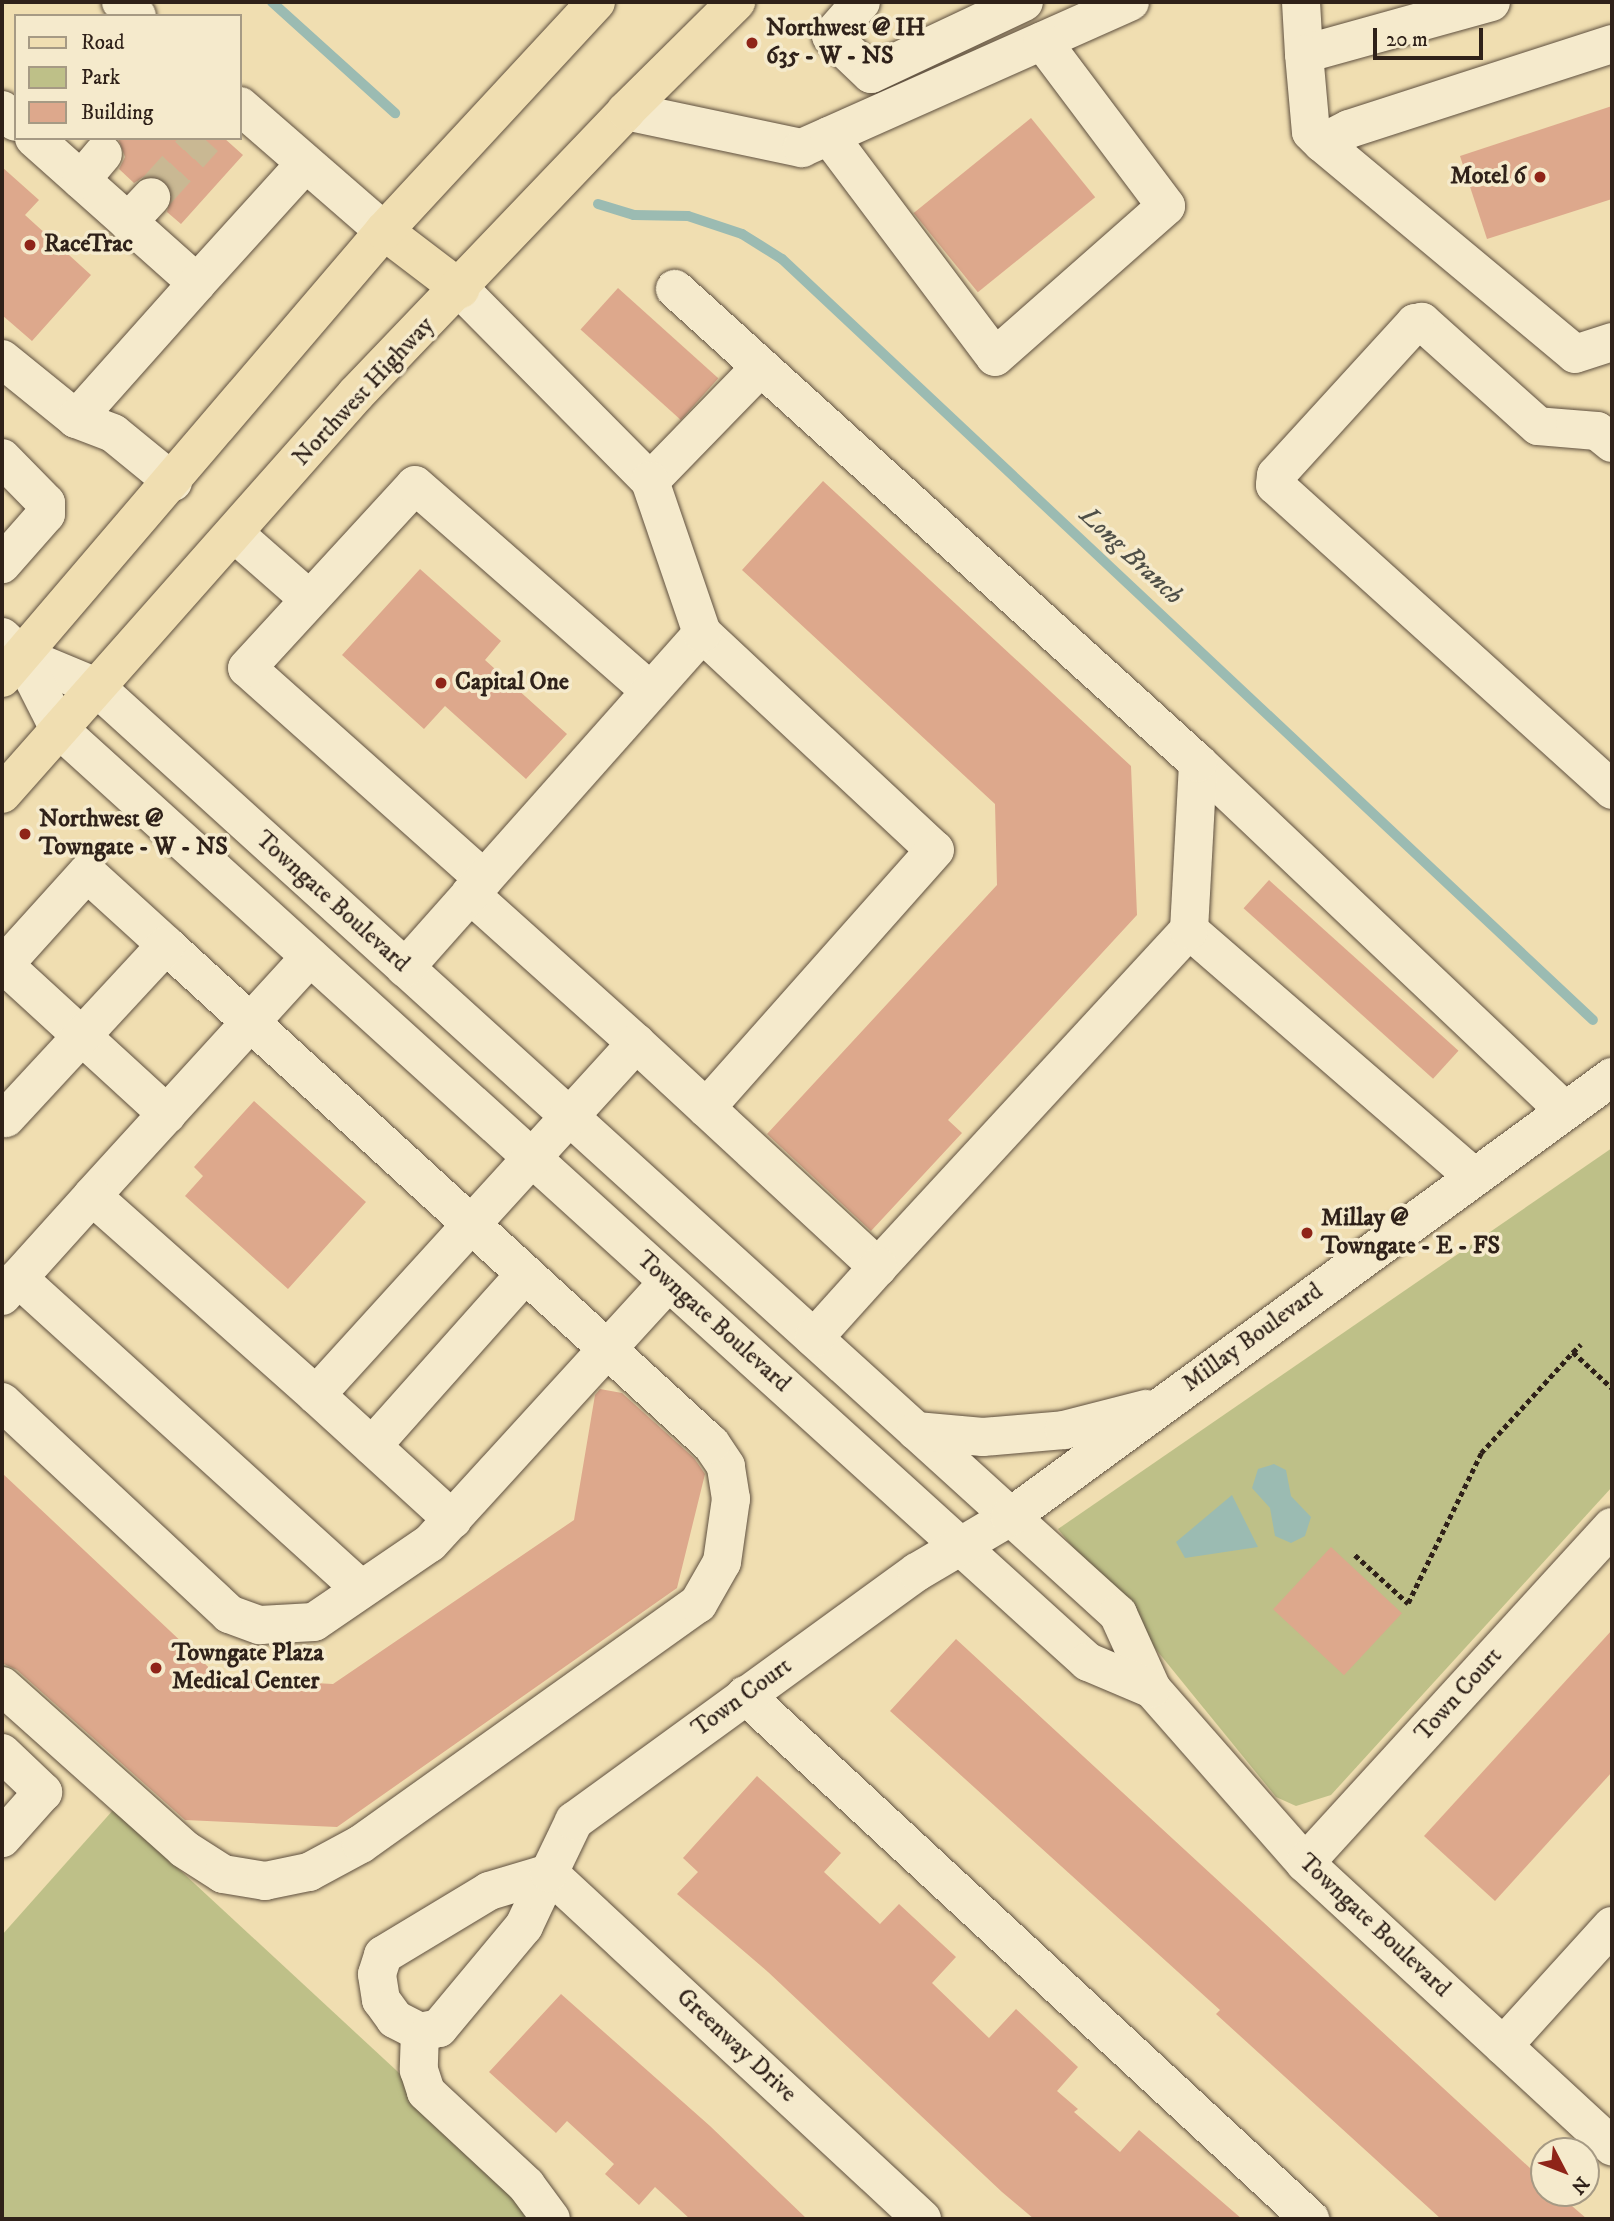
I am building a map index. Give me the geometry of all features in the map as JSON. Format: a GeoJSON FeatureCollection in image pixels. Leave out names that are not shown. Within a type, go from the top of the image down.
{"type":"FeatureCollection","features":[{"type":"Feature","properties":{"kind":"main road"},"geometry":{"type":"LineString","coordinates":[[8,657],[173,482],[384,231],[596,2]]}},
{"type":"Feature","properties":{"kind":"main road","name":"Northwest Highway"},"geometry":{"type":"LineString","coordinates":[[2,794],[235,534],[356,394],[460,289],[626,111],[736,2]]}},
{"type":"Feature","properties":{"kind":"main road"},"geometry":{"type":"LineString","coordinates":[[384,231],[460,289]]}},
{"type":"Feature","properties":{"kind":"street"},"geometry":{"type":"LineString","coordinates":[[121,2],[135,14]]}},
{"type":"Feature","properties":{"kind":"street"},"geometry":{"type":"LineString","coordinates":[[861,2],[831,36],[899,105]]}},
{"type":"Feature","properties":{"kind":"street"},"geometry":{"type":"LineString","coordinates":[[871,74],[1024,2]]}},
{"type":"Feature","properties":{"kind":"street"},"geometry":{"type":"LineString","coordinates":[[626,111],[802,148],[1130,2]]}},
{"type":"Feature","properties":{"kind":"street"},"geometry":{"type":"LineString","coordinates":[[1301,2],[1311,132],[1575,355],[1612,342]]}},
{"type":"Feature","properties":{"kind":"street"},"geometry":{"type":"LineString","coordinates":[[1304,54],[1491,2]]}},
{"type":"Feature","properties":{"kind":"street"},"geometry":{"type":"LineString","coordinates":[[829,136],[995,357],[1166,206],[1042,41]]}},
{"type":"Feature","properties":{"kind":"street"},"geometry":{"type":"LineString","coordinates":[[1322,143],[1349,129],[1612,44]]}},
{"type":"Feature","properties":{"kind":"street"},"geometry":{"type":"LineString","coordinates":[[242,108],[384,231]]}},
{"type":"Feature","properties":{"kind":"street"},"geometry":{"type":"LineString","coordinates":[[38,140],[92,167],[140,210],[197,283]]}},
{"type":"Feature","properties":{"kind":"street"},"geometry":{"type":"LineString","coordinates":[[76,419],[305,164]]}},
{"type":"Feature","properties":{"kind":"street"},"geometry":{"type":"LineString","coordinates":[[460,289],[650,481],[702,633],[935,850],[706,1108]]}},
{"type":"Feature","properties":{"kind":"street"},"geometry":{"type":"LineString","coordinates":[[675,289],[1198,763],[1564,1110]]}},
{"type":"Feature","properties":{"kind":"street"},"geometry":{"type":"LineString","coordinates":[[1612,443],[1597,431],[1538,426],[1422,322],[1415,323],[1276,475],[1275,485],[1612,790]]}},
{"type":"Feature","properties":{"kind":"street"},"geometry":{"type":"LineString","coordinates":[[2,359],[76,419],[113,433],[173,482]]}},
{"type":"Feature","properties":{"kind":"street"},"geometry":{"type":"LineString","coordinates":[[650,481],[761,367]]}},
{"type":"Feature","properties":{"kind":"street"},"geometry":{"type":"LineString","coordinates":[[2,458],[46,503],[46,514],[2,565]]}},
{"type":"Feature","properties":{"kind":"street"},"geometry":{"type":"LineString","coordinates":[[650,691],[415,485],[247,668],[477,886],[636,1043],[878,1267]]}},
{"type":"Feature","properties":{"kind":"street"},"geometry":{"type":"LineString","coordinates":[[235,534],[309,599]]}},
{"type":"Feature","properties":{"kind":"street"},"geometry":{"type":"LineString","coordinates":[[405,968],[702,633]]}},
{"type":"Feature","properties":{"kind":"street","name":"Towngate Boulevard"},"geometry":{"type":"LineString","coordinates":[[8,657],[96,687],[1118,1614],[1152,1689],[1305,1863],[1612,2146]]}},
{"type":"Feature","properties":{"kind":"street","name":"Towngate Boulevard"},"geometry":{"type":"LineString","coordinates":[[8,657],[59,729],[962,1549],[1088,1662],[1152,1689]]}},
{"type":"Feature","properties":{"kind":"street"},"geometry":{"type":"LineString","coordinates":[[814,1338],[1189,930],[1198,763]]}},
{"type":"Feature","properties":{"kind":"street"},"geometry":{"type":"LineString","coordinates":[[2,1686],[184,1849],[223,1874],[265,1881],[309,1872],[361,1844],[698,1604],[709,1590],[722,1562],[731,1499],[726,1466],[710,1444],[87,873],[3,965],[167,1114]]}},
{"type":"Feature","properties":{"kind":"street"},"geometry":{"type":"LineString","coordinates":[[1189,930],[1474,1177]]}},
{"type":"Feature","properties":{"kind":"street"},"geometry":{"type":"LineString","coordinates":[[6,1118],[166,945]]}},
{"type":"Feature","properties":{"kind":"street"},"geometry":{"type":"LineString","coordinates":[[310,957],[92,1196],[12,1272],[361,1589]]}},
{"type":"Feature","properties":{"kind":"street"},"geometry":{"type":"LineString","coordinates":[[316,1395],[636,1043]]}},
{"type":"Feature","properties":{"kind":"street","name":"Millay Boulevard"},"geometry":{"type":"LineString","coordinates":[[962,1549],[1010,1517],[1612,1077]]}},
{"type":"Feature","properties":{"kind":"street"},"geometry":{"type":"LineString","coordinates":[[92,1196],[453,1520]]}},
{"type":"Feature","properties":{"kind":"street"},"geometry":{"type":"LineString","coordinates":[[372,1446],[525,1274]]}},
{"type":"Feature","properties":{"kind":"street"},"geometry":{"type":"LineString","coordinates":[[2,1402],[229,1614],[260,1625],[314,1622],[429,1543],[453,1520],[668,1282]]}},
{"type":"Feature","properties":{"kind":"street"},"geometry":{"type":"LineString","coordinates":[[916,1431],[983,1437],[1064,1430],[1165,1404]]}},
{"type":"Feature","properties":{"kind":"street","name":"Town Court"},"geometry":{"type":"LineString","coordinates":[[1305,1863],[1612,1527]]}},
{"type":"Feature","properties":{"kind":"street","name":"Town Court"},"geometry":{"type":"LineString","coordinates":[[420,2032],[439,2028],[524,1926],[549,1873],[556,1849],[573,1821],[917,1572],[962,1549]]}},
{"type":"Feature","properties":{"kind":"street"},"geometry":{"type":"LineString","coordinates":[[745,1695],[1310,2219]]}},
{"type":"Feature","properties":{"kind":"street"},"geometry":{"type":"LineString","coordinates":[[2,1753],[43,1792],[2,1838]]}},
{"type":"Feature","properties":{"kind":"street"},"geometry":{"type":"LineString","coordinates":[[549,1873],[489,1891],[383,1955],[377,1974],[381,2000],[395,2019],[420,2032],[419,2070],[426,2092],[526,2185],[551,2219]]}},
{"type":"Feature","properties":{"kind":"street","name":"Greenway Drive"},"geometry":{"type":"LineString","coordinates":[[549,1873],[922,2219]]}},
{"type":"Feature","properties":{"kind":"street"},"geometry":{"type":"LineString","coordinates":[[1503,2046],[1612,1926]]}},
{"type":"Feature","properties":{"kind":"path"},"geometry":{"type":"LineString","coordinates":[[1355,1555],[1408,1603],[1481,1453],[1581,1344]]}},
{"type":"Feature","properties":{"kind":"path"},"geometry":{"type":"LineString","coordinates":[[1573,1352],[1612,1388]]}},
{"type":"Feature","properties":{"kind":"green space"},"geometry":{"type":"Polygon","coordinates":[[[1612,1148],[1612,1487],[1331,1795],[1296,1806],[1276,1797],[1058,1529],[1612,1148]]]}},
{"type":"Feature","properties":{"kind":"green space"},"geometry":{"type":"Polygon","coordinates":[[[114,1809],[397,2071],[537,2219],[2,2219],[2,1935],[114,1809]]]}},
{"type":"Feature","properties":{"kind":"water"},"geometry":{"type":"Polygon","coordinates":[[[1274,1464],[1286,1470],[1291,1496],[1311,1517],[1305,1536],[1291,1543],[1275,1536],[1270,1508],[1252,1488],[1258,1469],[1274,1464]]]}},
{"type":"Feature","properties":{"kind":"water"},"geometry":{"type":"Polygon","coordinates":[[[1232,1495],[1258,1547],[1185,1558],[1176,1542],[1232,1495]]]}},
{"type":"Feature","properties":{"kind":"building","name":"Motel 6"},"geometry":{"type":"Polygon","coordinates":[[[1612,106],[1612,199],[1487,239],[1460,156],[1612,106]]]}},
{"type":"Feature","properties":{"kind":"building"},"geometry":{"type":"Polygon","coordinates":[[[1031,118],[1095,197],[978,292],[914,213],[1031,118]]]}},
{"type":"Feature","properties":{"kind":"building","name":"RaceTrac"},"geometry":{"type":"Polygon","coordinates":[[[119,140],[226,140],[243,155],[181,224],[167,212],[172,191],[165,181],[145,176],[134,183],[119,169],[125,157],[119,140]]]}},
{"type":"Feature","properties":{"kind":"building","name":"RaceTrac"},"geometry":{"type":"Polygon","coordinates":[[[2,167],[39,200],[25,215],[91,275],[32,341],[2,315],[2,167]]]}},
{"type":"Feature","properties":{"kind":"building"},"geometry":{"type":"Polygon","coordinates":[[[618,288],[718,378],[681,420],[581,330],[618,288]]]}},
{"type":"Feature","properties":{"kind":"building"},"geometry":{"type":"Polygon","coordinates":[[[823,481],[1131,766],[1137,915],[948,1120],[962,1133],[871,1231],[767,1134],[997,885],[995,804],[742,570],[823,481]]]}},
{"type":"Feature","properties":{"kind":"building","name":"Capital One"},"geometry":{"type":"Polygon","coordinates":[[[420,569],[501,641],[485,660],[567,734],[526,779],[445,706],[424,729],[342,655],[420,569]]]}},
{"type":"Feature","properties":{"kind":"building"},"geometry":{"type":"Polygon","coordinates":[[[1269,880],[1459,1051],[1433,1079],[1244,908],[1269,880]]]}},
{"type":"Feature","properties":{"kind":"building"},"geometry":{"type":"Polygon","coordinates":[[[254,1101],[366,1202],[288,1289],[185,1196],[203,1176],[194,1167],[254,1101]]]}},
{"type":"Feature","properties":{"kind":"building"},"geometry":{"type":"Polygon","coordinates":[[[600,1389],[622,1393],[694,1458],[705,1474],[677,1588],[337,1827],[185,1820],[17,1670],[2,1663],[2,1473],[220,1678],[333,1684],[574,1520],[595,1395],[600,1389]]]}},
{"type":"Feature","properties":{"kind":"building"},"geometry":{"type":"Polygon","coordinates":[[[1331,1547],[1402,1613],[1344,1675],[1273,1609],[1331,1547]]]}},
{"type":"Feature","properties":{"kind":"building"},"geometry":{"type":"Polygon","coordinates":[[[1612,1630],[1612,1772],[1495,1901],[1424,1836],[1612,1630]]]}},
{"type":"Feature","properties":{"kind":"building"},"geometry":{"type":"Polygon","coordinates":[[[956,1639],[1530,2168],[1530,2207],[1573,2207],[1587,2219],[1441,2219],[1216,2014],[1220,2010],[890,1711],[956,1639]]]}},
{"type":"Feature","properties":{"kind":"building"},"geometry":{"type":"Polygon","coordinates":[[[757,1776],[841,1853],[824,1872],[880,1924],[899,1904],[956,1957],[932,1983],[989,2038],[1016,2009],[1078,2067],[1057,2091],[1078,2109],[1074,2112],[1120,2152],[1139,2130],[1242,2219],[1034,2219],[1002,2192],[768,1972],[677,1894],[698,1872],[683,1858],[757,1776]]]}},
{"type":"Feature","properties":{"kind":"building"},"geometry":{"type":"Polygon","coordinates":[[[561,1994],[710,2126],[807,2219],[690,2219],[655,2187],[639,2205],[605,2174],[614,2164],[567,2121],[556,2133],[489,2072],[561,1994]]]}},
{"type":"Feature","properties":{"kind":"waterway","name":"Long Branch"},"geometry":{"type":"LineString","coordinates":[[272,2],[395,113]]}},
{"type":"Feature","properties":{"kind":"waterway","name":"Long Branch"},"geometry":{"type":"LineString","coordinates":[[598,204],[634,215],[688,216],[742,234],[782,259],[1593,1020]]}},
{"type":"Feature","properties":{"kind":"tunnel"},"geometry":{"type":"LineString","coordinates":[[151,197],[202,140]]}},
{"type":"Feature","properties":{"kind":"place","name":"Northwest @ IH 635 - W - NS"},"geometry":{"type":"Point","coordinates":[752,43]}},
{"type":"Feature","properties":{"kind":"place","name":"Motel 6"},"geometry":{"type":"Point","coordinates":[1540,177]}},
{"type":"Feature","properties":{"kind":"place","name":"RaceTrac"},"geometry":{"type":"Point","coordinates":[30,245]}},
{"type":"Feature","properties":{"kind":"place","name":"Capital One"},"geometry":{"type":"Point","coordinates":[441,683]}},
{"type":"Feature","properties":{"kind":"place","name":"Northwest @ Towngate - W - NS"},"geometry":{"type":"Point","coordinates":[25,834]}},
{"type":"Feature","properties":{"kind":"place","name":"Millay @ Towngate - E - FS"},"geometry":{"type":"Point","coordinates":[1307,1233]}},
{"type":"Feature","properties":{"kind":"place","name":"Towngate Plaza Medical Center"},"geometry":{"type":"Point","coordinates":[156,1668]}}]}
